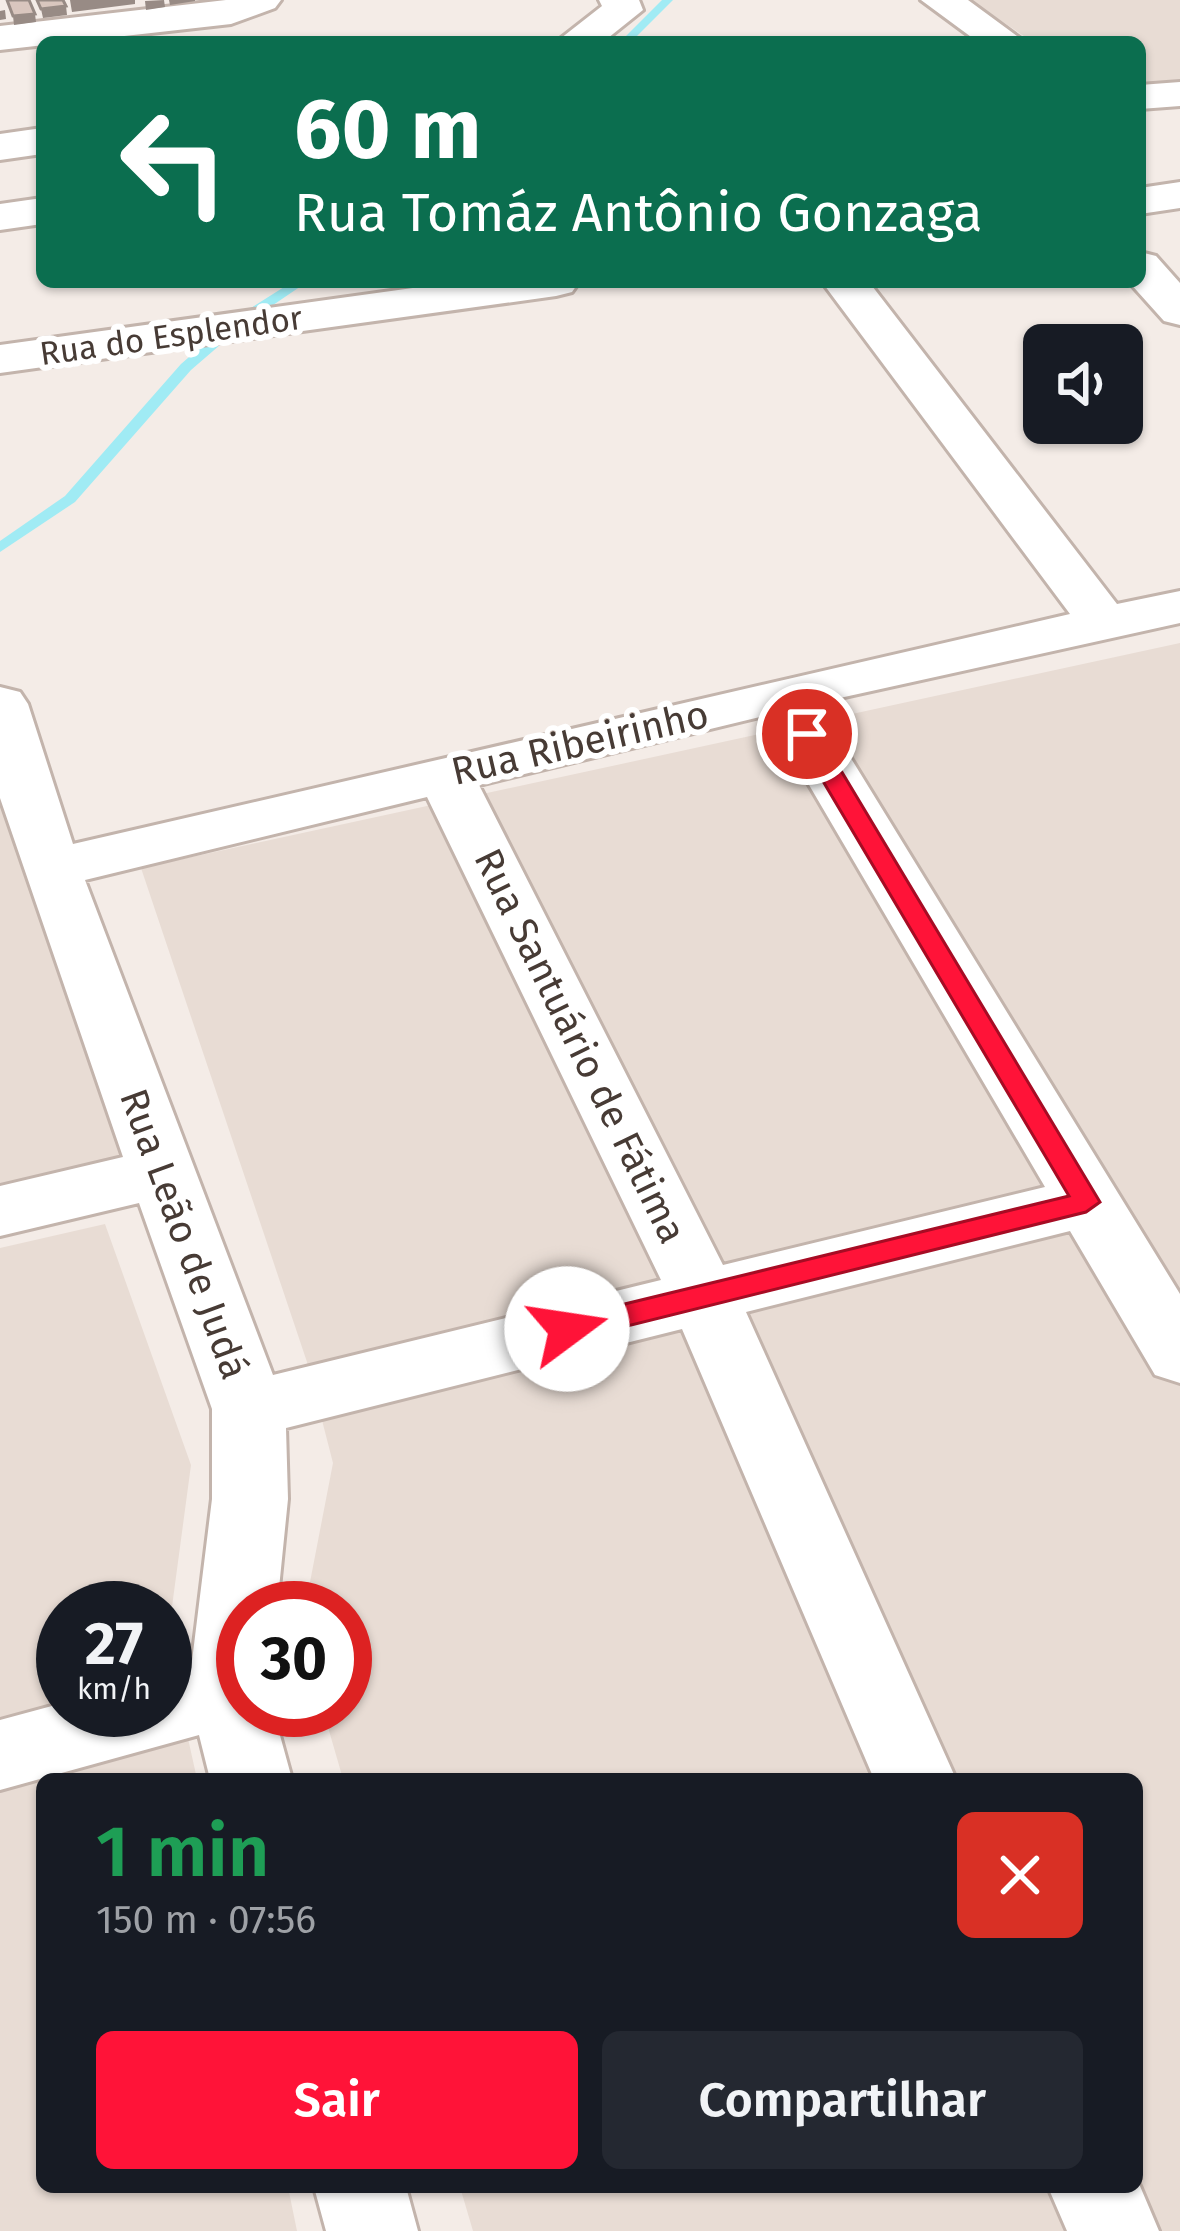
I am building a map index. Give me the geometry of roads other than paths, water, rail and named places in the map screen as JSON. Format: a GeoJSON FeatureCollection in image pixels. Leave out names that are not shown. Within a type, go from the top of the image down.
{"type":"FeatureCollection","features":[{"type":"Feature","properties":{"kind":"street"},"geometry":{"type":"LineString","coordinates":[[0,38],[231,12],[261,0]]}},
{"type":"Feature","properties":{"kind":"street"},"geometry":{"type":"LineString","coordinates":[[941,0],[996,36]]}},
{"type":"Feature","properties":{"kind":"street"},"geometry":{"type":"LineString","coordinates":[[583,36],[617,9]]}},
{"type":"Feature","properties":{"kind":"street"},"geometry":{"type":"LineString","coordinates":[[1146,97],[1180,94]]}},
{"type":"Feature","properties":{"kind":"street"},"geometry":{"type":"LineString","coordinates":[[0,147],[36,142]]}},
{"type":"Feature","properties":{"kind":"street"},"geometry":{"type":"LineString","coordinates":[[1146,200],[1180,195]]}},
{"type":"Feature","properties":{"kind":"street"},"geometry":{"type":"LineString","coordinates":[[0,217],[36,212]]}},
{"type":"Feature","properties":{"kind":"street"},"geometry":{"type":"LineString","coordinates":[[1146,273],[1180,311]]}},
{"type":"Feature","properties":{"kind":"street","name":"Rua do Esplendor"},"geometry":{"type":"LineString","coordinates":[[0,359],[513,288]]}},
{"type":"Feature","properties":{"kind":"street"},"geometry":{"type":"LineString","coordinates":[[850,288],[1104,623]]}},
{"type":"Feature","properties":{"kind":"street","name":"Rua Ribeirinho"},"geometry":{"type":"LineString","coordinates":[[51,869],[784,695],[1180,607]]}},
{"type":"Feature","properties":{"kind":"street"},"geometry":{"type":"LineString","coordinates":[[784,695],[1180,1355]]}},
{"type":"Feature","properties":{"kind":"street","name":"Rua Leão de Judá"},"geometry":{"type":"LineString","coordinates":[[0,704],[51,869],[249,1409],[250,1499],[241,1581]]}},
{"type":"Feature","properties":{"kind":"street","name":"Rua Santuário de Fátima"},"geometry":{"type":"LineString","coordinates":[[445,774],[703,1295],[912,1773]]}},
{"type":"Feature","properties":{"kind":"street"},"geometry":{"type":"LineString","coordinates":[[0,1211],[161,1173]]}},
{"type":"Feature","properties":{"kind":"street"},"geometry":{"type":"LineString","coordinates":[[249,1409],[1086,1202]]}},
{"type":"Feature","properties":{"kind":"street"},"geometry":{"type":"LineString","coordinates":[[0,1755],[216,1696]]}},
{"type":"Feature","properties":{"kind":"street","name":"Rua Leão de Judá"},"geometry":{"type":"LineString","coordinates":[[240,1737],[249,1773]]}},
{"type":"Feature","properties":{"kind":"street"},"geometry":{"type":"LineString","coordinates":[[362,2193],[372,2231]]}},
{"type":"Feature","properties":{"kind":"street"},"geometry":{"type":"LineString","coordinates":[[1097,2193],[1114,2231]]}},
{"type":"Feature","properties":{"kind":"waterway"},"geometry":{"type":"LineString","coordinates":[[631,36],[668,0]]}},
{"type":"Feature","properties":{"kind":"waterway"},"geometry":{"type":"LineString","coordinates":[[0,548],[70,499],[186,367],[237,323],[292,288]]}}]}
